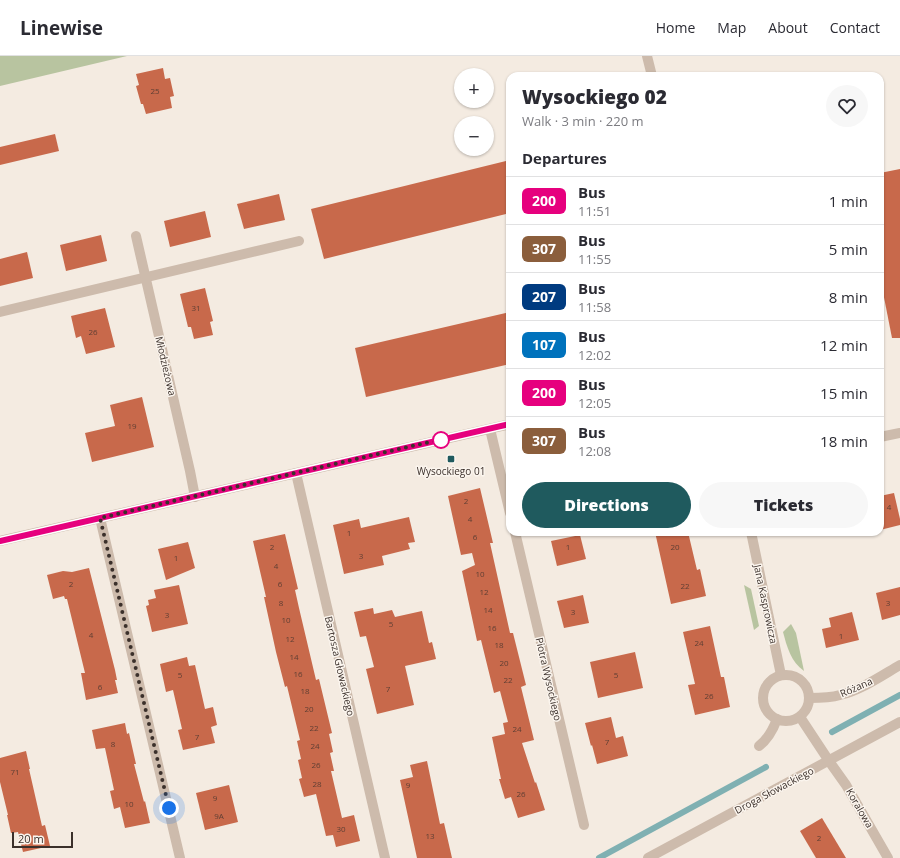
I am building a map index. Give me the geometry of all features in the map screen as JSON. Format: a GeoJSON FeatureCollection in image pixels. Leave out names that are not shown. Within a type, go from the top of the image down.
{"type":"FeatureCollection","features":[{"type":"Feature","properties":{"kind":"street"},"geometry":{"type":"LineString","coordinates":[[647,56],[651,72]]}},
{"type":"Feature","properties":{"kind":"street","name":"Młodzieżowa"},"geometry":{"type":"LineString","coordinates":[[136,236],[195,497]]}},
{"type":"Feature","properties":{"kind":"street"},"geometry":{"type":"LineString","coordinates":[[0,312],[299,241]]}},
{"type":"Feature","properties":{"kind":"street"},"geometry":{"type":"LineString","coordinates":[[0,542],[506,425]]}},
{"type":"Feature","properties":{"kind":"street"},"geometry":{"type":"LineString","coordinates":[[490,429],[506,496]]}},
{"type":"Feature","properties":{"kind":"street"},"geometry":{"type":"LineString","coordinates":[[884,436],[900,433]]}},
{"type":"Feature","properties":{"kind":"street","name":"Bartosza Głowackiego"},"geometry":{"type":"LineString","coordinates":[[296,473],[385,858]]}},
{"type":"Feature","properties":{"kind":"street"},"geometry":{"type":"LineString","coordinates":[[100,518],[180,858]]}},
{"type":"Feature","properties":{"kind":"street","name":"Piotra Wysockiego"},"geometry":{"type":"LineString","coordinates":[[516,536],[584,825]]}},
{"type":"Feature","properties":{"kind":"street","name":"Jana Kasprowicza"},"geometry":{"type":"LineString","coordinates":[[752,536],[781,675]]}},
{"type":"Feature","properties":{"kind":"street","name":"Różana"},"geometry":{"type":"LineString","coordinates":[[809,698],[832,697],[847,693],[900,666]]}},
{"type":"Feature","properties":{"kind":"street"},"geometry":{"type":"LineString","coordinates":[[788,675],[800,680],[805,685],[809,698],[808,705],[800,717],[786,721],[773,718],[768,713],[764,707],[763,693],[765,687],[775,677],[788,675]]}},
{"type":"Feature","properties":{"kind":"street"},"geometry":{"type":"LineString","coordinates":[[800,717],[828,761]]}},
{"type":"Feature","properties":{"kind":"street"},"geometry":{"type":"LineString","coordinates":[[759,746],[768,738],[777,719]]}},
{"type":"Feature","properties":{"kind":"street","name":"Droga Słowackiego"},"geometry":{"type":"LineString","coordinates":[[648,858],[900,722]]}},
{"type":"Feature","properties":{"kind":"street","name":"Koralowa"},"geometry":{"type":"LineString","coordinates":[[828,761],[846,785],[888,858]]}},
{"type":"Feature","properties":{"kind":"green space"},"geometry":{"type":"Polygon","coordinates":[[[0,56],[127,56],[0,86],[0,56]]]}},
{"type":"Feature","properties":{"kind":"green space"},"geometry":{"type":"Polygon","coordinates":[[[744,585],[751,589],[759,626],[754,630],[744,585]]]}},
{"type":"Feature","properties":{"kind":"green space"},"geometry":{"type":"Polygon","coordinates":[[[791,624],[796,633],[804,671],[793,659],[788,649],[783,632],[791,624]]]}},
{"type":"Feature","properties":{"kind":"building"},"geometry":{"type":"Polygon","coordinates":[[[163,68],[165,79],[170,78],[174,96],[170,97],[172,108],[146,114],[143,104],[141,104],[136,86],[139,85],[136,74],[163,68]]]}},
{"type":"Feature","properties":{"kind":"building"},"geometry":{"type":"Polygon","coordinates":[[[55,134],[59,151],[0,165],[0,147],[55,134]]]}},
{"type":"Feature","properties":{"kind":"building"},"geometry":{"type":"Polygon","coordinates":[[[506,161],[506,214],[324,259],[311,209],[506,161]]]}},
{"type":"Feature","properties":{"kind":"building"},"geometry":{"type":"Polygon","coordinates":[[[900,169],[900,338],[892,338],[884,297],[884,172],[900,169]]]}},
{"type":"Feature","properties":{"kind":"building"},"geometry":{"type":"Polygon","coordinates":[[[279,194],[285,220],[244,229],[237,204],[279,194]]]}},
{"type":"Feature","properties":{"kind":"building"},"geometry":{"type":"Polygon","coordinates":[[[205,211],[211,237],[170,247],[164,221],[205,211]]]}},
{"type":"Feature","properties":{"kind":"building"},"geometry":{"type":"Polygon","coordinates":[[[101,235],[107,261],[66,271],[60,245],[101,235]]]}},
{"type":"Feature","properties":{"kind":"building"},"geometry":{"type":"Polygon","coordinates":[[[27,252],[33,278],[0,286],[0,259],[27,252]]]}},
{"type":"Feature","properties":{"kind":"building"},"geometry":{"type":"Polygon","coordinates":[[[205,288],[213,321],[210,322],[213,335],[194,339],[191,327],[188,327],[180,294],[205,288]]]}},
{"type":"Feature","properties":{"kind":"building"},"geometry":{"type":"Polygon","coordinates":[[[105,308],[115,347],[86,354],[81,336],[76,338],[71,316],[105,308]]]}},
{"type":"Feature","properties":{"kind":"building"},"geometry":{"type":"Polygon","coordinates":[[[506,313],[506,365],[366,397],[355,348],[506,313]]]}},
{"type":"Feature","properties":{"kind":"building"},"geometry":{"type":"Polygon","coordinates":[[[142,397],[154,447],[92,462],[85,433],[115,426],[110,405],[142,397]]]}},
{"type":"Feature","properties":{"kind":"building"},"geometry":{"type":"Polygon","coordinates":[[[480,488],[493,543],[490,543],[510,633],[513,633],[526,685],[521,687],[534,740],[522,743],[545,810],[518,818],[511,797],[505,799],[499,779],[501,779],[492,737],[505,734],[503,723],[508,722],[500,691],[494,693],[481,640],[477,641],[462,571],[475,565],[472,553],[461,555],[448,496],[480,488]]]}},
{"type":"Feature","properties":{"kind":"building"},"geometry":{"type":"Polygon","coordinates":[[[894,493],[900,525],[884,529],[884,495],[894,493]]]}},
{"type":"Feature","properties":{"kind":"building"},"geometry":{"type":"Polygon","coordinates":[[[409,517],[415,542],[408,543],[410,549],[382,556],[384,565],[344,574],[333,525],[359,519],[361,528],[409,517]]]}},
{"type":"Feature","properties":{"kind":"building"},"geometry":{"type":"Polygon","coordinates":[[[285,534],[298,589],[295,590],[316,680],[319,679],[332,733],[329,734],[333,752],[330,753],[334,771],[331,771],[342,818],[354,815],[360,841],[336,847],[333,835],[326,836],[316,794],[304,797],[299,779],[302,778],[298,760],[301,759],[297,741],[300,740],[287,686],[285,687],[276,652],[264,597],[266,597],[253,541],[285,534]]]}},
{"type":"Feature","properties":{"kind":"building"},"geometry":{"type":"Polygon","coordinates":[[[580,536],[586,559],[557,566],[551,541],[580,536]]]}},
{"type":"Feature","properties":{"kind":"building"},"geometry":{"type":"Polygon","coordinates":[[[656,536],[689,536],[697,570],[700,569],[706,596],[671,604],[656,536]]]}},
{"type":"Feature","properties":{"kind":"building"},"geometry":{"type":"Polygon","coordinates":[[[188,542],[195,568],[166,580],[158,549],[188,542]]]}},
{"type":"Feature","properties":{"kind":"building"},"geometry":{"type":"Polygon","coordinates":[[[89,568],[115,670],[117,680],[115,680],[118,693],[86,700],[81,673],[85,673],[67,599],[65,599],[64,596],[53,599],[47,575],[63,571],[72,572],[89,568]]]}},
{"type":"Feature","properties":{"kind":"building"},"geometry":{"type":"Polygon","coordinates":[[[179,585],[188,624],[152,632],[146,606],[149,605],[148,600],[156,598],[154,590],[179,585]]]}},
{"type":"Feature","properties":{"kind":"building"},"geometry":{"type":"Polygon","coordinates":[[[900,587],[900,615],[882,620],[876,593],[900,587]]]}},
{"type":"Feature","properties":{"kind":"building"},"geometry":{"type":"Polygon","coordinates":[[[583,595],[589,623],[564,628],[557,601],[583,595]]]}},
{"type":"Feature","properties":{"kind":"building"},"geometry":{"type":"Polygon","coordinates":[[[373,608],[374,614],[392,610],[395,617],[422,611],[429,643],[432,642],[436,659],[405,666],[414,705],[377,714],[366,669],[374,667],[366,636],[360,637],[354,612],[373,608]]]}},
{"type":"Feature","properties":{"kind":"building"},"geometry":{"type":"Polygon","coordinates":[[[852,612],[859,640],[826,648],[822,629],[831,627],[829,618],[852,612]]]}},
{"type":"Feature","properties":{"kind":"building"},"geometry":{"type":"Polygon","coordinates":[[[710,626],[721,677],[724,677],[730,707],[695,715],[688,685],[695,684],[683,632],[710,626]]]}},
{"type":"Feature","properties":{"kind":"building"},"geometry":{"type":"Polygon","coordinates":[[[635,652],[643,688],[598,698],[590,662],[635,652]]]}},
{"type":"Feature","properties":{"kind":"building"},"geometry":{"type":"Polygon","coordinates":[[[187,657],[189,666],[195,665],[205,709],[213,707],[217,725],[211,727],[215,743],[183,750],[178,730],[182,729],[173,690],[166,692],[160,664],[187,657]]]}},
{"type":"Feature","properties":{"kind":"building"},"geometry":{"type":"Polygon","coordinates":[[[611,717],[616,738],[623,736],[628,756],[597,764],[585,723],[611,717]]]}},
{"type":"Feature","properties":{"kind":"building"},"geometry":{"type":"Polygon","coordinates":[[[125,723],[127,734],[129,733],[136,764],[134,764],[150,823],[125,828],[120,807],[114,809],[110,791],[114,790],[105,748],[96,749],[92,730],[125,723]]]}},
{"type":"Feature","properties":{"kind":"building"},"geometry":{"type":"Polygon","coordinates":[[[26,751],[42,826],[45,825],[50,846],[23,852],[18,832],[11,833],[0,782],[0,758],[26,751]]]}},
{"type":"Feature","properties":{"kind":"building"},"geometry":{"type":"Polygon","coordinates":[[[427,761],[440,824],[444,823],[452,858],[417,858],[400,780],[413,777],[410,765],[427,761]]]}},
{"type":"Feature","properties":{"kind":"building"},"geometry":{"type":"Polygon","coordinates":[[[229,785],[238,822],[205,830],[196,793],[229,785]]]}},
{"type":"Feature","properties":{"kind":"building"},"geometry":{"type":"Polygon","coordinates":[[[822,818],[846,858],[816,858],[800,831],[822,818]]]}},
{"type":"Feature","properties":{"kind":"waterway"},"geometry":{"type":"LineString","coordinates":[[832,732],[900,695]]}},
{"type":"Feature","properties":{"kind":"waterway"},"geometry":{"type":"LineString","coordinates":[[599,858],[766,767]]}},
{"type":"Feature","properties":{"kind":"bus line","name":"200"},"geometry":{"type":"LineString","coordinates":[[0,541],[506,425]]}},
{"type":"Feature","properties":{"kind":"place","name":"Wysockiego 01"},"geometry":{"type":"Point","coordinates":[451,459]}},
{"type":"Feature","properties":{"kind":"route"},"geometry":{"type":"LineString","coordinates":[[169,808],[100,518],[447,438],[441,440]]}}]}
